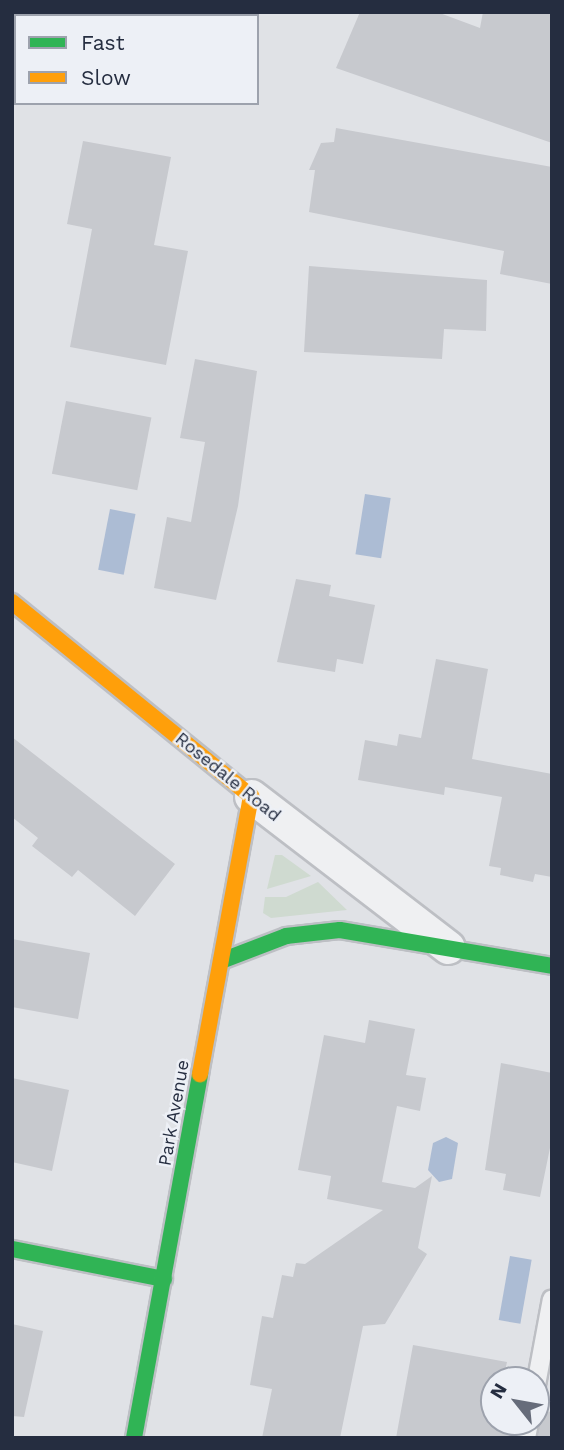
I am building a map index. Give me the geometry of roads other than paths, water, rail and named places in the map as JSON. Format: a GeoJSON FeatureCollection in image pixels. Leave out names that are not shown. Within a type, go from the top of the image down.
{"type":"FeatureCollection","features":[{"type":"Feature","properties":{"kind":"street","name":"Rosedale Road"},"geometry":{"type":"LineString","coordinates":[[12,602],[251,796],[448,947]]}},
{"type":"Feature","properties":{"kind":"street","name":"Park Avenue"},"geometry":{"type":"LineString","coordinates":[[134,1438],[251,796]]}},
{"type":"Feature","properties":{"kind":"street","name":"Rosedale Road"},"geometry":{"type":"LineString","coordinates":[[221,961],[314,931],[448,947],[552,966]]}},
{"type":"Feature","properties":{"kind":"street"},"geometry":{"type":"LineString","coordinates":[[12,1249],[164,1279]]}},
{"type":"Feature","properties":{"kind":"lane"},"geometry":{"type":"LineString","coordinates":[[540,1366],[552,1299]]}},
{"type":"Feature","properties":{"kind":"water"},"geometry":{"type":"Polygon","coordinates":[[[365,494],[391,498],[381,558],[355,554],[365,494]]]}},
{"type":"Feature","properties":{"kind":"water"},"geometry":{"type":"Polygon","coordinates":[[[110,509],[136,514],[124,575],[98,570],[110,509]]]}},
{"type":"Feature","properties":{"kind":"water"},"geometry":{"type":"Polygon","coordinates":[[[446,1137],[458,1143],[452,1179],[439,1182],[428,1170],[433,1143],[446,1137]]]}},
{"type":"Feature","properties":{"kind":"water"},"geometry":{"type":"Polygon","coordinates":[[[510,1256],[532,1260],[520,1324],[499,1320],[510,1256]]]}}]}
